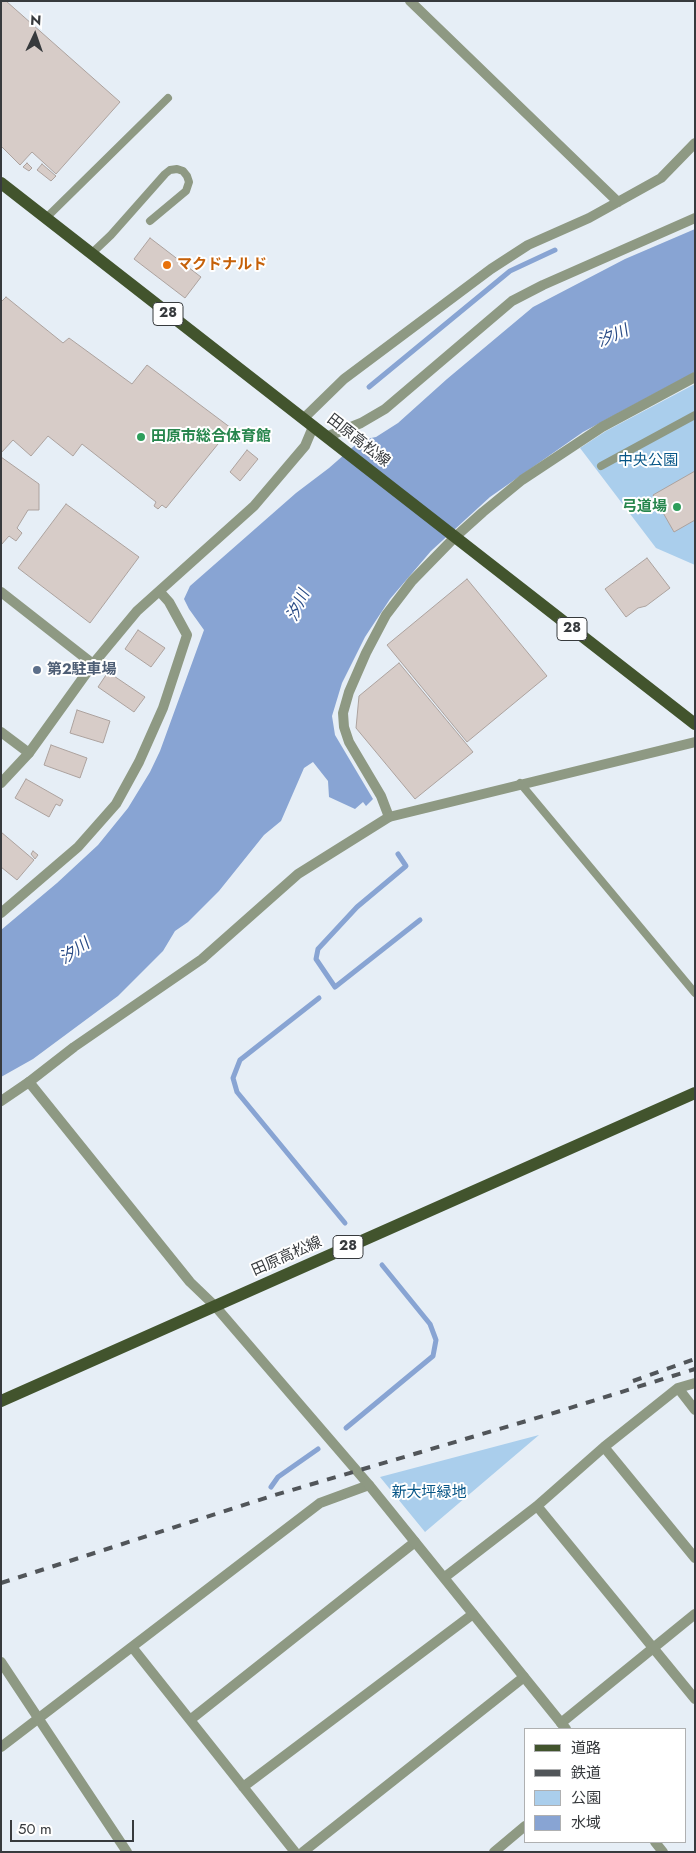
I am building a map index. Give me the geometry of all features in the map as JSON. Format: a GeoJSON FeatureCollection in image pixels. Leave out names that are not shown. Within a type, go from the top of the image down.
{"type":"FeatureCollection","features":[{"type":"Feature","properties":{"kind":"main road","name":"田原高松線"},"geometry":{"type":"LineString","coordinates":[[1,184],[695,724]]}},
{"type":"Feature","properties":{"kind":"main road","name":"田原高松線"},"geometry":{"type":"LineString","coordinates":[[1,1401],[695,1093]]}},
{"type":"Feature","properties":{"kind":"street"},"geometry":{"type":"LineString","coordinates":[[410,1],[618,202]]}},
{"type":"Feature","properties":{"kind":"street"},"geometry":{"type":"LineString","coordinates":[[1,783],[28,753],[93,664],[137,611],[254,506],[305,446],[308,423],[344,379],[491,269],[528,245],[589,218],[660,178],[695,143]]}},
{"type":"Feature","properties":{"kind":"street"},"geometry":{"type":"LineString","coordinates":[[331,441],[385,409],[512,301],[543,285],[695,218]]}},
{"type":"Feature","properties":{"kind":"street"},"geometry":{"type":"LineString","coordinates":[[389,817],[381,796],[349,742],[344,727],[343,712],[349,692],[366,653],[386,615],[452,536],[522,480],[602,427],[695,378]]}},
{"type":"Feature","properties":{"kind":"street"},"geometry":{"type":"LineString","coordinates":[[1,592],[93,664]]}},
{"type":"Feature","properties":{"kind":"street"},"geometry":{"type":"LineString","coordinates":[[1,912],[78,847],[116,804],[139,762],[163,708],[187,635],[169,602],[160,592]]}},
{"type":"Feature","properties":{"kind":"street"},"geometry":{"type":"LineString","coordinates":[[1,732],[28,753]]}},
{"type":"Feature","properties":{"kind":"street"},"geometry":{"type":"LineString","coordinates":[[1,1101],[74,1047],[202,959],[298,874],[389,817],[520,783],[695,742]]}},
{"type":"Feature","properties":{"kind":"street"},"geometry":{"type":"LineString","coordinates":[[29,1082],[190,1282],[215,1306],[369,1486],[445,1577],[564,1726],[654,1647],[695,1614]]}},
{"type":"Feature","properties":{"kind":"street"},"geometry":{"type":"LineString","coordinates":[[445,1577],[537,1506],[604,1447],[678,1388],[695,1383]]}},
{"type":"Feature","properties":{"kind":"street"},"geometry":{"type":"LineString","coordinates":[[678,1388],[695,1410]]}},
{"type":"Feature","properties":{"kind":"street"},"geometry":{"type":"LineString","coordinates":[[604,1447],[695,1558]]}},
{"type":"Feature","properties":{"kind":"street"},"geometry":{"type":"LineString","coordinates":[[1,1747],[320,1504],[369,1486]]}},
{"type":"Feature","properties":{"kind":"street"},"geometry":{"type":"LineString","coordinates":[[537,1506],[695,1699]]}},
{"type":"Feature","properties":{"kind":"street"},"geometry":{"type":"LineString","coordinates":[[190,1720],[415,1542]]}},
{"type":"Feature","properties":{"kind":"street"},"geometry":{"type":"LineString","coordinates":[[243,1787],[473,1614]]}},
{"type":"Feature","properties":{"kind":"street"},"geometry":{"type":"LineString","coordinates":[[132,1648],[295,1852]]}},
{"type":"Feature","properties":{"kind":"street"},"geometry":{"type":"LineString","coordinates":[[1,1662],[127,1852]]}},
{"type":"Feature","properties":{"kind":"street"},"geometry":{"type":"LineString","coordinates":[[303,1852],[524,1677]]}},
{"type":"Feature","properties":{"kind":"street"},"geometry":{"type":"LineString","coordinates":[[494,1852],[524,1827]]}},
{"type":"Feature","properties":{"kind":"lane"},"geometry":{"type":"LineString","coordinates":[[46,218],[168,98]]}},
{"type":"Feature","properties":{"kind":"lane"},"geometry":{"type":"LineString","coordinates":[[91,254],[111,235],[165,174],[170,170],[177,169],[183,172],[189,182],[186,191],[150,221]]}},
{"type":"Feature","properties":{"kind":"lane"},"geometry":{"type":"LineString","coordinates":[[602,466],[695,415]]}},
{"type":"Feature","properties":{"kind":"lane"},"geometry":{"type":"LineString","coordinates":[[520,783],[695,994]]}},
{"type":"Feature","properties":{"kind":"green space","name":"中央公園"},"geometry":{"type":"Polygon","coordinates":[[[695,384],[695,565],[656,548],[580,448],[606,431],[695,384]]]}},
{"type":"Feature","properties":{"kind":"green space","name":"新大坪緑地"},"geometry":{"type":"Polygon","coordinates":[[[539,1435],[425,1532],[380,1477],[539,1435]]]}},
{"type":"Feature","properties":{"kind":"water","name":"汐川"},"geometry":{"type":"Polygon","coordinates":[[[695,229],[695,372],[583,432],[490,497],[431,551],[390,599],[365,637],[342,683],[332,716],[335,735],[373,799],[366,806],[363,802],[355,809],[329,797],[328,781],[313,762],[304,768],[281,821],[264,835],[219,891],[188,922],[175,931],[163,951],[118,996],[33,1059],[1,1077],[1,930],[57,883],[98,845],[128,808],[150,772],[160,751],[204,630],[184,599],[190,586],[296,493],[361,440],[376,437],[398,423],[533,307],[625,259],[695,229]]]}},
{"type":"Feature","properties":{"kind":"building"},"geometry":{"type":"Polygon","coordinates":[[[1,1],[6,1],[120,102],[56,174],[32,152],[20,165],[1,146],[1,1]]]}},
{"type":"Feature","properties":{"kind":"building"},"geometry":{"type":"Polygon","coordinates":[[[27,163],[32,168],[29,171],[23,167],[27,163]]]}},
{"type":"Feature","properties":{"kind":"building"},"geometry":{"type":"Polygon","coordinates":[[[42,164],[56,176],[51,181],[37,170],[42,164]]]}},
{"type":"Feature","properties":{"kind":"building"},"geometry":{"type":"Polygon","coordinates":[[[150,238],[201,277],[185,298],[134,259],[150,238]]]}},
{"type":"Feature","properties":{"kind":"building"},"geometry":{"type":"Polygon","coordinates":[[[6,297],[63,343],[69,338],[132,384],[147,365],[231,428],[166,508],[162,505],[158,509],[154,506],[156,502],[82,444],[73,456],[48,436],[31,456],[13,440],[1,453],[1,302],[6,297]]]}},
{"type":"Feature","properties":{"kind":"building"},"geometry":{"type":"Polygon","coordinates":[[[247,450],[258,459],[240,481],[230,472],[247,450]]]}},
{"type":"Feature","properties":{"kind":"building"},"geometry":{"type":"Polygon","coordinates":[[[1,457],[39,484],[39,510],[28,510],[17,528],[22,533],[16,541],[9,536],[1,545],[1,457]]]}},
{"type":"Feature","properties":{"kind":"building","name":"弓道場"},"geometry":{"type":"Polygon","coordinates":[[[695,471],[695,520],[674,532],[653,495],[695,471]]]}},
{"type":"Feature","properties":{"kind":"building"},"geometry":{"type":"Polygon","coordinates":[[[66,504],[139,557],[90,623],[18,568],[66,504]]]}},
{"type":"Feature","properties":{"kind":"building"},"geometry":{"type":"Polygon","coordinates":[[[647,558],[670,588],[646,606],[638,608],[626,617],[605,589],[647,558]]]}},
{"type":"Feature","properties":{"kind":"building"},"geometry":{"type":"Polygon","coordinates":[[[467,579],[547,676],[467,742],[387,645],[467,579]]]}},
{"type":"Feature","properties":{"kind":"building"},"geometry":{"type":"Polygon","coordinates":[[[138,630],[165,648],[151,667],[125,649],[138,630]]]}},
{"type":"Feature","properties":{"kind":"building"},"geometry":{"type":"Polygon","coordinates":[[[399,663],[473,752],[415,799],[356,728],[359,696],[399,663]]]}},
{"type":"Feature","properties":{"kind":"building"},"geometry":{"type":"Polygon","coordinates":[[[108,672],[145,697],[134,712],[98,687],[108,672]]]}},
{"type":"Feature","properties":{"kind":"building"},"geometry":{"type":"Polygon","coordinates":[[[77,710],[110,721],[103,743],[70,733],[77,710]]]}},
{"type":"Feature","properties":{"kind":"building"},"geometry":{"type":"Polygon","coordinates":[[[51,745],[87,758],[80,778],[44,765],[51,745]]]}},
{"type":"Feature","properties":{"kind":"building"},"geometry":{"type":"Polygon","coordinates":[[[26,779],[63,800],[60,806],[56,804],[49,817],[15,798],[26,779]]]}},
{"type":"Feature","properties":{"kind":"building"},"geometry":{"type":"Polygon","coordinates":[[[1,832],[34,860],[17,880],[1,867],[1,832]]]}},
{"type":"Feature","properties":{"kind":"building"},"geometry":{"type":"Polygon","coordinates":[[[33,851],[38,855],[35,859],[31,854],[33,851]]]}},
{"type":"Feature","properties":{"kind":"waterway"},"geometry":{"type":"LineString","coordinates":[[369,387],[510,271],[555,250]]}},
{"type":"Feature","properties":{"kind":"waterway"},"geometry":{"type":"LineString","coordinates":[[398,854],[406,866],[357,907],[318,949],[316,959],[335,987],[420,920]]}},
{"type":"Feature","properties":{"kind":"waterway"},"geometry":{"type":"LineString","coordinates":[[319,998],[240,1060],[233,1078],[237,1092],[345,1223]]}},
{"type":"Feature","properties":{"kind":"waterway"},"geometry":{"type":"LineString","coordinates":[[346,1428],[433,1356],[436,1340],[430,1324],[382,1265]]}},
{"type":"Feature","properties":{"kind":"waterway"},"geometry":{"type":"LineString","coordinates":[[271,1487],[278,1477],[318,1449]]}},
{"type":"Feature","properties":{"kind":"railway"},"geometry":{"type":"LineString","coordinates":[[633,1381],[695,1359]]}},
{"type":"Feature","properties":{"kind":"railway"},"geometry":{"type":"LineString","coordinates":[[1,1583],[275,1495],[557,1412],[695,1369]]}},
{"type":"Feature","properties":{"kind":"place","name":"マクドナルド"},"geometry":{"type":"Point","coordinates":[167,265]}},
{"type":"Feature","properties":{"kind":"place","name":"田原市総合体育館"},"geometry":{"type":"Point","coordinates":[141,437]}},
{"type":"Feature","properties":{"kind":"place","name":"弓道場"},"geometry":{"type":"Point","coordinates":[677,507]}},
{"type":"Feature","properties":{"kind":"place","name":"第２駐車場"},"geometry":{"type":"Point","coordinates":[37,670]}}]}
